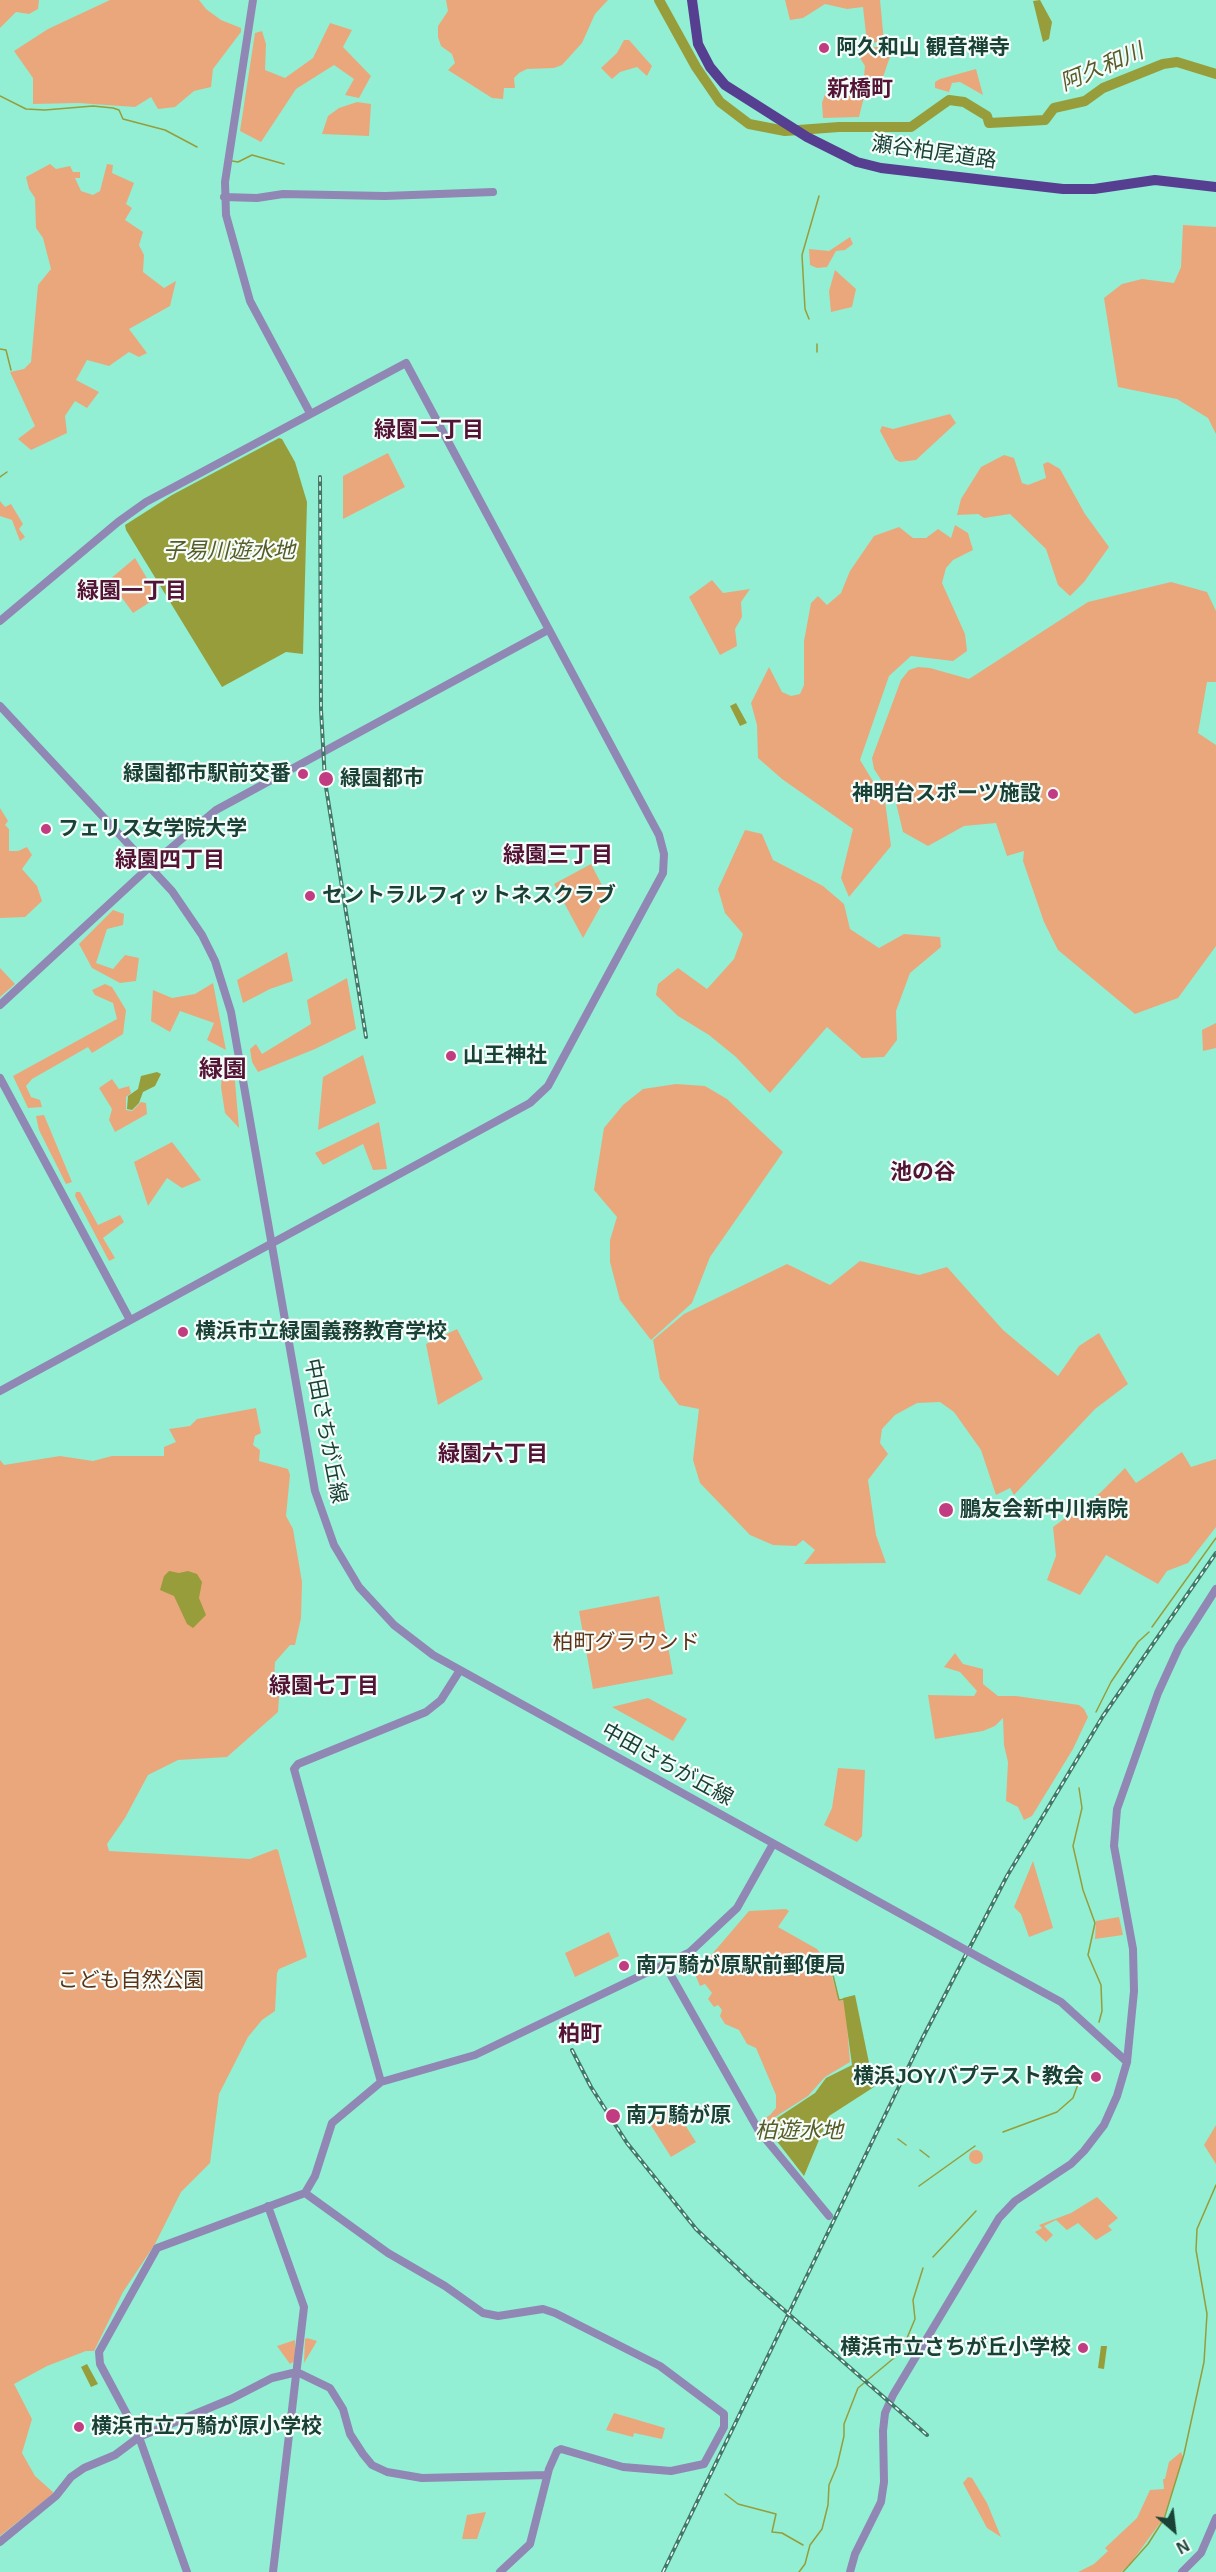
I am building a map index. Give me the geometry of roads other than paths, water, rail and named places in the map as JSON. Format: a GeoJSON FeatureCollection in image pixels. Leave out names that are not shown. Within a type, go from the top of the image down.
{"type":"FeatureCollection","features":[{"type":"Feature","properties":{"kind":"main road","name":"瀬谷柏尾道路"},"geometry":{"type":"LineString","coordinates":[[693,0],[698,44],[715,74],[744,99],[807,137],[867,165],[1063,189],[1094,189],[1155,180],[1216,187]]}},
{"type":"Feature","properties":{"kind":"street"},"geometry":{"type":"LineString","coordinates":[[253,0],[224,197],[226,214],[250,301],[310,413]]}},
{"type":"Feature","properties":{"kind":"street"},"geometry":{"type":"LineString","coordinates":[[224,197],[257,198],[283,194],[385,196],[493,192]]}},
{"type":"Feature","properties":{"kind":"street"},"geometry":{"type":"LineString","coordinates":[[0,621],[118,522],[146,502],[406,363],[659,835],[664,854],[663,873],[548,1086],[530,1103],[0,1391]]}},
{"type":"Feature","properties":{"kind":"street"},"geometry":{"type":"LineString","coordinates":[[0,1005],[198,823],[239,795],[548,630]]}},
{"type":"Feature","properties":{"kind":"street","name":"中田さちが丘線"},"geometry":{"type":"LineString","coordinates":[[0,706],[151,866],[184,905],[202,935],[225,987],[315,1491],[334,1545],[359,1587],[394,1625],[433,1655],[1061,2002],[1127,2062]]}},
{"type":"Feature","properties":{"kind":"street"},"geometry":{"type":"LineString","coordinates":[[0,1078],[130,1320]]}},
{"type":"Feature","properties":{"kind":"street"},"geometry":{"type":"LineString","coordinates":[[850,2572],[855,2554],[881,2502],[884,2482],[883,2431],[885,2413],[892,2395],[999,2218],[1020,2197],[1071,2164],[1095,2137],[1114,2104],[1127,2062],[1132,2020],[1134,1969],[1130,1928],[1114,1846],[1118,1809],[1158,1693],[1179,1647],[1216,1589]]}},
{"type":"Feature","properties":{"kind":"street"},"geometry":{"type":"LineString","coordinates":[[381,2082],[294,1769],[298,1764],[426,1712],[441,1700],[460,1670]]}},
{"type":"Feature","properties":{"kind":"street"},"geometry":{"type":"LineString","coordinates":[[187,2572],[139,2437],[98,2358],[153,2252],[165,2243],[305,2193],[315,2176],[332,2123],[381,2082],[475,2055],[694,1950],[737,1908],[773,1844]]}},
{"type":"Feature","properties":{"kind":"street"},"geometry":{"type":"LineString","coordinates":[[665,1965],[759,2131],[829,2216]]}},
{"type":"Feature","properties":{"kind":"street"},"geometry":{"type":"LineString","coordinates":[[305,2193],[388,2253],[445,2286],[483,2313],[498,2316],[543,2309],[555,2313],[660,2366],[721,2410],[726,2419],[704,2464],[671,2470],[624,2467],[561,2449],[552,2460],[547,2475],[530,2544],[500,2572]]}},
{"type":"Feature","properties":{"kind":"street"},"geometry":{"type":"LineString","coordinates":[[268,2206],[303,2303],[273,2572]]}},
{"type":"Feature","properties":{"kind":"street"},"geometry":{"type":"LineString","coordinates":[[0,2542],[56,2496],[71,2477],[84,2468],[115,2455],[139,2437],[272,2378],[297,2372],[330,2388],[343,2409],[350,2434],[363,2454],[372,2464],[387,2472],[422,2478],[547,2475]]}},
{"type":"Feature","properties":{"kind":"street"},"geometry":{"type":"LineString","coordinates":[[1182,2572],[1201,2553],[1216,2518]]}},
{"type":"Feature","properties":{"kind":"water"},"geometry":{"type":"Polygon","coordinates":[[[1040,0],[1052,22],[1049,39],[1043,42],[1033,1],[1040,0]]]}},
{"type":"Feature","properties":{"kind":"water","name":"子易川遊水地"},"geometry":{"type":"Polygon","coordinates":[[[279,438],[282,439],[295,462],[307,502],[303,654],[286,652],[222,687],[125,525],[172,495],[279,438]]]}},
{"type":"Feature","properties":{"kind":"water"},"geometry":{"type":"Polygon","coordinates":[[[736,703],[747,723],[740,726],[730,706],[736,703]]]}},
{"type":"Feature","properties":{"kind":"water"},"geometry":{"type":"Polygon","coordinates":[[[157,1072],[161,1074],[155,1086],[143,1092],[139,1103],[132,1110],[127,1109],[128,1096],[138,1089],[141,1076],[157,1072]]]}},
{"type":"Feature","properties":{"kind":"water"},"geometry":{"type":"Polygon","coordinates":[[[169,1571],[179,1573],[188,1571],[197,1574],[202,1582],[199,1598],[206,1615],[193,1628],[187,1624],[174,1596],[160,1590],[164,1576],[169,1571]]]}},
{"type":"Feature","properties":{"kind":"water","name":"柏遊水地"},"geometry":{"type":"Polygon","coordinates":[[[855,1995],[874,2087],[829,2116],[804,2176],[765,2126],[815,2093],[826,2078],[852,2065],[843,1998],[855,1995]]]}},
{"type":"Feature","properties":{"kind":"water"},"geometry":{"type":"Polygon","coordinates":[[[1101,2346],[1107,2346],[1104,2369],[1098,2368],[1101,2346]]]}},
{"type":"Feature","properties":{"kind":"water"},"geometry":{"type":"Polygon","coordinates":[[[87,2364],[98,2384],[91,2387],[81,2367],[87,2364]]]}},
{"type":"Feature","properties":{"kind":"waterway","name":"阿久和川"},"geometry":{"type":"LineString","coordinates":[[659,0],[696,67],[720,102],[749,124],[785,131],[839,127],[911,127],[949,100],[964,102],[987,116],[989,123],[1045,120],[1054,108],[1085,101],[1103,88],[1163,64],[1177,62],[1216,74]]}},
{"type":"Feature","properties":{"kind":"waterway"},"geometry":{"type":"LineString","coordinates":[[0,96],[26,109],[45,110],[93,106],[113,108],[119,110],[123,119],[165,130],[197,147]]}},
{"type":"Feature","properties":{"kind":"waterway"},"geometry":{"type":"LineString","coordinates":[[232,161],[238,162],[252,155],[284,164]]}},
{"type":"Feature","properties":{"kind":"waterway"},"geometry":{"type":"LineString","coordinates":[[809,319],[805,309],[802,255],[819,196]]}},
{"type":"Feature","properties":{"kind":"waterway"},"geometry":{"type":"LineString","coordinates":[[817,344],[817,352]]}},
{"type":"Feature","properties":{"kind":"waterway"},"geometry":{"type":"LineString","coordinates":[[0,349],[6,350],[11,370]]}},
{"type":"Feature","properties":{"kind":"waterway"},"geometry":{"type":"LineString","coordinates":[[0,477],[7,472]]}},
{"type":"Feature","properties":{"kind":"waterway"},"geometry":{"type":"LineString","coordinates":[[1152,1627],[1216,1538]]}},
{"type":"Feature","properties":{"kind":"waterway"},"geometry":{"type":"LineString","coordinates":[[1096,1712],[1111,1682],[1138,1642],[1149,1632]]}},
{"type":"Feature","properties":{"kind":"waterway"},"geometry":{"type":"LineString","coordinates":[[1079,1788],[1082,1808],[1073,1846],[1083,1890],[1095,1923],[1088,1955],[1101,1985],[1102,2011],[1099,2022]]}},
{"type":"Feature","properties":{"kind":"waterway"},"geometry":{"type":"LineString","coordinates":[[830,1963],[839,2000],[845,1999]]}},
{"type":"Feature","properties":{"kind":"waterway"},"geometry":{"type":"LineString","coordinates":[[1003,2132],[1057,2112],[1073,2098],[1078,2084]]}},
{"type":"Feature","properties":{"kind":"waterway"},"geometry":{"type":"LineString","coordinates":[[898,2139],[906,2145]]}},
{"type":"Feature","properties":{"kind":"waterway"},"geometry":{"type":"LineString","coordinates":[[919,2186],[975,2146]]}},
{"type":"Feature","properties":{"kind":"waterway"},"geometry":{"type":"LineString","coordinates":[[920,2150],[929,2157]]}},
{"type":"Feature","properties":{"kind":"waterway"},"geometry":{"type":"LineString","coordinates":[[1123,2572],[1148,2544],[1164,2519],[1184,2454],[1204,2362],[1207,2314],[1196,2250],[1197,2229],[1216,2185]]}},
{"type":"Feature","properties":{"kind":"waterway"},"geometry":{"type":"LineString","coordinates":[[933,2257],[976,2211]]}},
{"type":"Feature","properties":{"kind":"waterway"},"geometry":{"type":"LineString","coordinates":[[799,2572],[805,2564],[810,2545],[822,2529],[828,2505],[829,2485],[837,2466],[844,2436],[844,2424],[858,2388],[894,2358],[907,2338],[915,2319],[913,2300],[923,2268]]}},
{"type":"Feature","properties":{"kind":"waterway"},"geometry":{"type":"LineString","coordinates":[[725,2494],[738,2504],[776,2514],[772,2532],[782,2533],[803,2545]]}},
{"type":"Feature","properties":{"kind":"railway"},"geometry":{"type":"LineString","coordinates":[[320,477],[321,710],[325,781],[366,1037]]}},
{"type":"Feature","properties":{"kind":"railway"},"geometry":{"type":"LineString","coordinates":[[663,2572],[922,2039],[1007,1876],[1103,1716],[1216,1553]]}},
{"type":"Feature","properties":{"kind":"railway"},"geometry":{"type":"LineString","coordinates":[[572,2050],[591,2087],[627,2143],[696,2229],[752,2282],[927,2435]]}},
{"type":"Feature","properties":{"kind":"place","name":"阿久和山 観音禅寺"},"geometry":{"type":"Point","coordinates":[824,48]}},
{"type":"Feature","properties":{"kind":"place","name":"緑園都市駅前交番"},"geometry":{"type":"Point","coordinates":[303,774]}},
{"type":"Feature","properties":{"kind":"place","name":"緑園都市"},"geometry":{"type":"Point","coordinates":[326,779]}},
{"type":"Feature","properties":{"kind":"place","name":"神明台スポーツ施設"},"geometry":{"type":"Point","coordinates":[1053,794]}},
{"type":"Feature","properties":{"kind":"place","name":"フェリス女学院大学"},"geometry":{"type":"Point","coordinates":[46,829]}},
{"type":"Feature","properties":{"kind":"place","name":"セントラルフィットネスクラブ"},"geometry":{"type":"Point","coordinates":[310,896]}},
{"type":"Feature","properties":{"kind":"place","name":"山王神社"},"geometry":{"type":"Point","coordinates":[451,1056]}},
{"type":"Feature","properties":{"kind":"place","name":"横浜市立緑園義務教育学校"},"geometry":{"type":"Point","coordinates":[183,1332]}},
{"type":"Feature","properties":{"kind":"place","name":"鵬友会新中川病院"},"geometry":{"type":"Point","coordinates":[946,1510]}},
{"type":"Feature","properties":{"kind":"place","name":"南万騎が原駅前郵便局"},"geometry":{"type":"Point","coordinates":[624,1966]}},
{"type":"Feature","properties":{"kind":"place","name":"横浜JOYバプテスト教会"},"geometry":{"type":"Point","coordinates":[1096,2077]}},
{"type":"Feature","properties":{"kind":"place","name":"南万騎が原"},"geometry":{"type":"Point","coordinates":[613,2116]}},
{"type":"Feature","properties":{"kind":"place","name":"横浜市立さちが丘小学校"},"geometry":{"type":"Point","coordinates":[1083,2348]}},
{"type":"Feature","properties":{"kind":"place","name":"横浜市立万騎が原小学校"},"geometry":{"type":"Point","coordinates":[79,2427]}},
{"type":"Feature","properties":{"kind":"district","name":"新橋町"},"geometry":{"type":"Point","coordinates":[860,90]}},
{"type":"Feature","properties":{"kind":"district","name":"緑園二丁目"},"geometry":{"type":"Point","coordinates":[429,431]}},
{"type":"Feature","properties":{"kind":"district","name":"緑園一丁目"},"geometry":{"type":"Point","coordinates":[132,592]}},
{"type":"Feature","properties":{"kind":"district","name":"緑園三丁目"},"geometry":{"type":"Point","coordinates":[558,856]}},
{"type":"Feature","properties":{"kind":"district","name":"緑園四丁目"},"geometry":{"type":"Point","coordinates":[170,861]}},
{"type":"Feature","properties":{"kind":"district","name":"緑園"},"geometry":{"type":"Point","coordinates":[223,1070]}},
{"type":"Feature","properties":{"kind":"district","name":"池の谷"},"geometry":{"type":"Point","coordinates":[923,1173]}},
{"type":"Feature","properties":{"kind":"district","name":"緑園六丁目"},"geometry":{"type":"Point","coordinates":[493,1455]}},
{"type":"Feature","properties":{"kind":"district","name":"緑園七丁目"},"geometry":{"type":"Point","coordinates":[324,1687]}},
{"type":"Feature","properties":{"kind":"district","name":"柏町"},"geometry":{"type":"Point","coordinates":[580,2035]}},
{"type":"Feature","properties":{"kind":"park label","name":"柏町グラウンド"},"geometry":{"type":"Point","coordinates":[626,1643]}},
{"type":"Feature","properties":{"kind":"park label","name":"こども自然公園"},"geometry":{"type":"Point","coordinates":[131,1981]}}]}
